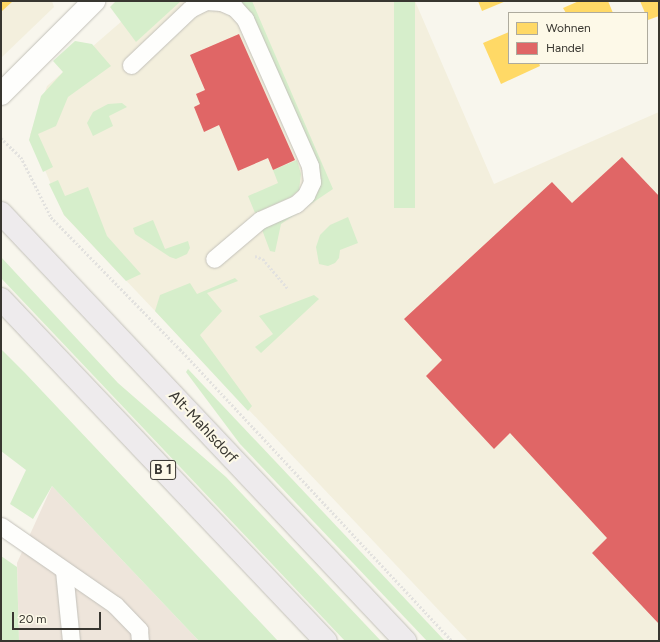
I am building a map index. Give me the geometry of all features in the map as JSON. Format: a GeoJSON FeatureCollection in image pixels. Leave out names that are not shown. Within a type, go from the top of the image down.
{"type":"FeatureCollection","features":[{"type":"Feature","properties":{"kind":"main road","name":"Alt-Mahlsdorf"},"geometry":{"type":"LineString","coordinates":[[1,213],[405,641]]}},
{"type":"Feature","properties":{"kind":"main road","name":"B 1"},"geometry":{"type":"LineString","coordinates":[[1,299],[326,641]]}},
{"type":"Feature","properties":{"kind":"street"},"geometry":{"type":"LineString","coordinates":[[1,94],[94,1]]}},
{"type":"Feature","properties":{"kind":"lane"},"geometry":{"type":"LineString","coordinates":[[131,66],[190,9],[206,1],[221,2],[235,8],[245,19],[310,166],[312,182],[306,195],[296,204],[260,220],[214,259]]}},
{"type":"Feature","properties":{"kind":"lane"},"geometry":{"type":"LineString","coordinates":[[1,526],[115,605],[139,630],[140,641]]}},
{"type":"Feature","properties":{"kind":"lane"},"geometry":{"type":"LineString","coordinates":[[64,570],[71,641]]}},
{"type":"Feature","properties":{"kind":"path"},"geometry":{"type":"LineString","coordinates":[[1,138],[21,157],[51,217],[185,355],[452,641]]}},
{"type":"Feature","properties":{"kind":"path"},"geometry":{"type":"LineString","coordinates":[[231,245],[263,259],[288,289]]}},
{"type":"Feature","properties":{"kind":"shaded area"},"geometry":{"type":"Polygon","coordinates":[[[1,1],[52,1],[54,7],[1,58],[1,1]]]}},
{"type":"Feature","properties":{"kind":"shaded area"},"geometry":{"type":"Polygon","coordinates":[[[159,1],[415,1],[494,184],[659,112],[659,641],[468,641],[64,215],[30,135],[47,86],[130,14],[159,1]]]}},
{"type":"Feature","properties":{"kind":"shaded area"},"geometry":{"type":"Polygon","coordinates":[[[52,486],[199,641],[19,641],[17,563],[52,486]]]}},
{"type":"Feature","properties":{"kind":"green space"},"geometry":{"type":"Polygon","coordinates":[[[116,1],[181,1],[136,42],[110,7],[116,1]]]}},
{"type":"Feature","properties":{"kind":"green space"},"geometry":{"type":"Polygon","coordinates":[[[239,1],[252,1],[333,189],[281,224],[275,252],[270,251],[261,227],[311,203],[318,185],[250,12],[239,1]]]}},
{"type":"Feature","properties":{"kind":"green space"},"geometry":{"type":"Polygon","coordinates":[[[394,1],[415,1],[415,208],[394,208],[394,1]]]}},
{"type":"Feature","properties":{"kind":"green space"},"geometry":{"type":"Polygon","coordinates":[[[75,41],[92,44],[111,66],[68,97],[56,126],[38,134],[53,167],[43,172],[29,140],[41,96],[63,72],[53,61],[75,41]]]}},
{"type":"Feature","properties":{"kind":"green space"},"geometry":{"type":"Polygon","coordinates":[[[122,103],[127,107],[109,116],[113,126],[93,136],[87,123],[93,112],[108,104],[122,103]]]}},
{"type":"Feature","properties":{"kind":"green space"},"geometry":{"type":"Polygon","coordinates":[[[297,160],[301,174],[299,190],[291,197],[255,213],[248,196],[278,183],[273,170],[297,160]]]}},
{"type":"Feature","properties":{"kind":"green space"},"geometry":{"type":"Polygon","coordinates":[[[58,180],[65,196],[88,187],[107,236],[141,274],[126,281],[64,215],[49,184],[58,180]]]}},
{"type":"Feature","properties":{"kind":"green space"},"geometry":{"type":"Polygon","coordinates":[[[348,217],[358,243],[340,250],[339,258],[335,263],[328,266],[319,264],[316,247],[320,235],[330,225],[348,217]]]}},
{"type":"Feature","properties":{"kind":"green space"},"geometry":{"type":"Polygon","coordinates":[[[153,220],[165,249],[188,241],[190,248],[187,254],[176,259],[170,257],[135,234],[133,228],[153,220]]]}},
{"type":"Feature","properties":{"kind":"green space"},"geometry":{"type":"Polygon","coordinates":[[[1,257],[118,383],[226,477],[381,641],[345,641],[1,278],[1,257]]]}},
{"type":"Feature","properties":{"kind":"green space"},"geometry":{"type":"Polygon","coordinates":[[[235,278],[238,281],[207,293],[222,311],[200,335],[252,406],[248,411],[155,311],[160,295],[190,283],[197,294],[235,278]]]}},
{"type":"Feature","properties":{"kind":"green space"},"geometry":{"type":"Polygon","coordinates":[[[314,295],[319,299],[261,353],[255,347],[273,334],[259,316],[314,295]]]}},
{"type":"Feature","properties":{"kind":"green space"},"geometry":{"type":"Polygon","coordinates":[[[1,349],[278,641],[199,641],[52,486],[33,519],[10,504],[26,470],[1,451],[1,349]]]}},
{"type":"Feature","properties":{"kind":"green space"},"geometry":{"type":"Polygon","coordinates":[[[188,369],[445,641],[427,641],[240,444],[186,372],[188,369]]]}},
{"type":"Feature","properties":{"kind":"green space"},"geometry":{"type":"Polygon","coordinates":[[[1,556],[17,567],[19,641],[1,641],[1,556]]]}},
{"type":"Feature","properties":{"kind":"building: Wohnen"},"geometry":{"type":"Polygon","coordinates":[[[1,1],[13,1],[1,12],[1,1]]]}},
{"type":"Feature","properties":{"kind":"building: Wohnen"},"geometry":{"type":"Polygon","coordinates":[[[478,1],[506,1],[482,11],[478,1]]]}},
{"type":"Feature","properties":{"kind":"building: Wohnen"},"geometry":{"type":"Polygon","coordinates":[[[579,1],[608,1],[613,12],[565,12],[563,8],[579,1]]]}},
{"type":"Feature","properties":{"kind":"building: Wohnen"},"geometry":{"type":"Polygon","coordinates":[[[640,1],[659,1],[659,16],[648,20],[648,12],[645,12],[640,1]]]}},
{"type":"Feature","properties":{"kind":"building: Wohnen"},"geometry":{"type":"Polygon","coordinates":[[[508,32],[508,64],[539,64],[540,66],[501,84],[483,43],[508,32]]]}},
{"type":"Feature","properties":{"kind":"building: Handel"},"geometry":{"type":"Polygon","coordinates":[[[239,34],[295,160],[273,170],[268,158],[238,171],[219,125],[204,132],[194,107],[200,104],[196,94],[205,90],[190,55],[239,34]]]}},
{"type":"Feature","properties":{"kind":"building: Handel"},"geometry":{"type":"Polygon","coordinates":[[[622,157],[659,196],[659,624],[592,553],[607,538],[510,433],[494,449],[426,376],[442,360],[404,319],[552,182],[572,203],[622,157]]]}}]}
